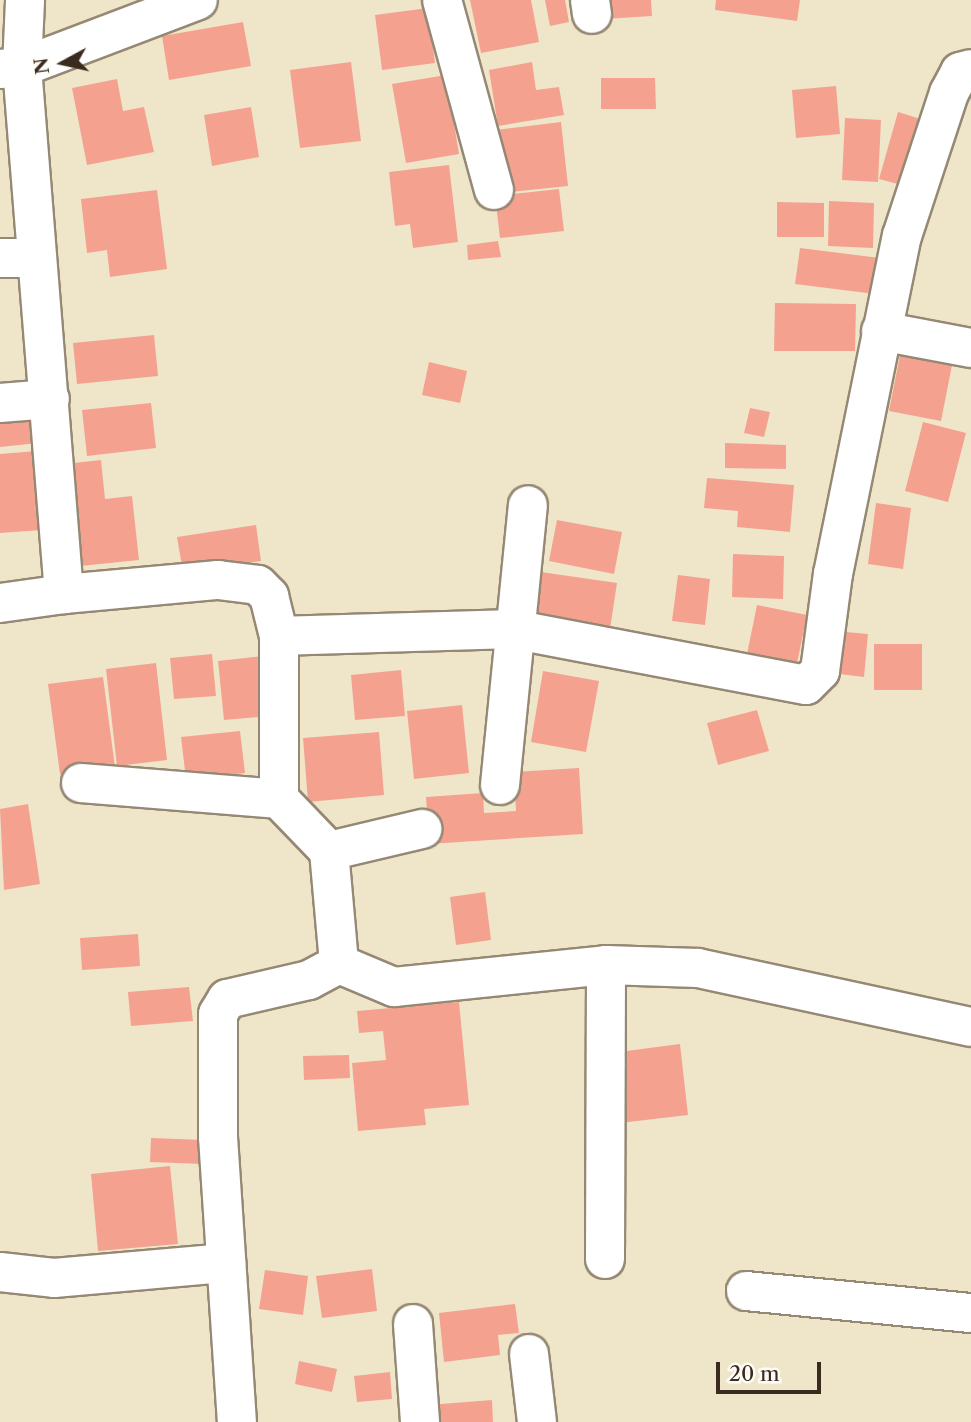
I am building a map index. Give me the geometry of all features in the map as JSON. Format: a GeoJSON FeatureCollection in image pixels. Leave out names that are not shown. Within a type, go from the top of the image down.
{"type":"FeatureCollection","features":[{"type":"Feature","properties":{"kind":"street"},"geometry":{"type":"LineString","coordinates":[[25,0],[11,68],[18,258],[50,399],[64,594]]}},
{"type":"Feature","properties":{"kind":"street"},"geometry":{"type":"LineString","coordinates":[[11,68],[198,0]]}},
{"type":"Feature","properties":{"kind":"street"},"geometry":{"type":"LineString","coordinates":[[442,0],[494,190]]}},
{"type":"Feature","properties":{"kind":"street"},"geometry":{"type":"LineString","coordinates":[[279,636],[512,629],[806,685],[820,671],[833,573],[902,236],[949,93],[960,72],[971,69]]}},
{"type":"Feature","properties":{"kind":"street"},"geometry":{"type":"LineString","coordinates":[[881,331],[971,348]]}},
{"type":"Feature","properties":{"kind":"street"},"geometry":{"type":"LineString","coordinates":[[0,403],[50,399]]}},
{"type":"Feature","properties":{"kind":"street"},"geometry":{"type":"LineString","coordinates":[[500,785],[512,629],[528,505]]}},
{"type":"Feature","properties":{"kind":"street"},"geometry":{"type":"LineString","coordinates":[[0,603],[64,594],[218,580],[258,585],[270,596],[279,636],[279,799]]}},
{"type":"Feature","properties":{"kind":"street"},"geometry":{"type":"LineString","coordinates":[[81,783],[279,799],[329,851],[339,964]]}},
{"type":"Feature","properties":{"kind":"street"},"geometry":{"type":"LineString","coordinates":[[329,851],[422,829]]}},
{"type":"Feature","properties":{"kind":"street"},"geometry":{"type":"LineString","coordinates":[[237,1422],[218,1137],[218,1014],[227,999],[309,980],[339,964],[394,986],[606,965],[698,968],[971,1027]]}},
{"type":"Feature","properties":{"kind":"street"},"geometry":{"type":"LineString","coordinates":[[605,1259],[606,965]]}},
{"type":"Feature","properties":{"kind":"street"},"geometry":{"type":"LineString","coordinates":[[0,1272],[54,1278],[226,1263]]}},
{"type":"Feature","properties":{"kind":"street"},"geometry":{"type":"LineString","coordinates":[[746,1291],[971,1312]]}},
{"type":"Feature","properties":{"kind":"street"},"geometry":{"type":"LineString","coordinates":[[413,1324],[420,1422]]}},
{"type":"Feature","properties":{"kind":"street"},"geometry":{"type":"LineString","coordinates":[[529,1354],[537,1422]]}},
{"type":"Feature","properties":{"kind":"building"},"geometry":{"type":"Polygon","coordinates":[[[470,0],[531,0],[539,42],[481,53],[470,0]]]}},
{"type":"Feature","properties":{"kind":"building"},"geometry":{"type":"Polygon","coordinates":[[[545,0],[565,0],[569,22],[550,26],[545,0]]]}},
{"type":"Feature","properties":{"kind":"building"},"geometry":{"type":"Polygon","coordinates":[[[603,0],[651,0],[652,16],[605,19],[603,0]]]}},
{"type":"Feature","properties":{"kind":"building"},"geometry":{"type":"Polygon","coordinates":[[[716,0],[800,0],[797,21],[715,10],[716,0]]]}},
{"type":"Feature","properties":{"kind":"building"},"geometry":{"type":"Polygon","coordinates":[[[428,8],[435,63],[382,70],[375,15],[428,8]]]}},
{"type":"Feature","properties":{"kind":"building"},"geometry":{"type":"Polygon","coordinates":[[[243,22],[251,66],[169,80],[162,36],[243,22]]]}},
{"type":"Feature","properties":{"kind":"building"},"geometry":{"type":"Polygon","coordinates":[[[351,62],[361,141],[300,148],[290,70],[351,62]]]}},
{"type":"Feature","properties":{"kind":"building"},"geometry":{"type":"Polygon","coordinates":[[[532,62],[536,90],[559,87],[564,115],[498,126],[489,70],[532,62]]]}},
{"type":"Feature","properties":{"kind":"building"},"geometry":{"type":"Polygon","coordinates":[[[446,75],[459,154],[406,163],[392,84],[446,75]]]}},
{"type":"Feature","properties":{"kind":"building"},"geometry":{"type":"Polygon","coordinates":[[[601,78],[655,78],[656,109],[601,109],[601,78]]]}},
{"type":"Feature","properties":{"kind":"building"},"geometry":{"type":"Polygon","coordinates":[[[117,79],[123,111],[144,107],[154,152],[87,165],[72,88],[117,79]]]}},
{"type":"Feature","properties":{"kind":"building"},"geometry":{"type":"Polygon","coordinates":[[[836,86],[840,134],[796,138],[792,90],[836,86]]]}},
{"type":"Feature","properties":{"kind":"building"},"geometry":{"type":"Polygon","coordinates":[[[251,107],[259,157],[212,166],[204,115],[251,107]]]}},
{"type":"Feature","properties":{"kind":"building"},"geometry":{"type":"Polygon","coordinates":[[[898,112],[927,121],[909,187],[879,179],[898,112]]]}},
{"type":"Feature","properties":{"kind":"building"},"geometry":{"type":"Polygon","coordinates":[[[845,118],[881,120],[878,182],[842,180],[845,118]]]}},
{"type":"Feature","properties":{"kind":"building"},"geometry":{"type":"Polygon","coordinates":[[[561,122],[568,186],[502,193],[495,130],[561,122]]]}},
{"type":"Feature","properties":{"kind":"building"},"geometry":{"type":"Polygon","coordinates":[[[449,165],[458,242],[413,248],[410,224],[395,226],[389,172],[449,165]]]}},
{"type":"Feature","properties":{"kind":"building"},"geometry":{"type":"Polygon","coordinates":[[[559,189],[564,231],[500,238],[495,196],[559,189]]]}},
{"type":"Feature","properties":{"kind":"building"},"geometry":{"type":"Polygon","coordinates":[[[157,190],[167,269],[110,277],[107,250],[87,253],[81,199],[157,190]]]}},
{"type":"Feature","properties":{"kind":"building"},"geometry":{"type":"Polygon","coordinates":[[[829,201],[874,203],[873,248],[828,246],[829,201]]]}},
{"type":"Feature","properties":{"kind":"building"},"geometry":{"type":"Polygon","coordinates":[[[777,202],[824,203],[824,237],[777,237],[777,202]]]}},
{"type":"Feature","properties":{"kind":"building"},"geometry":{"type":"Polygon","coordinates":[[[498,241],[501,257],[468,260],[467,245],[498,241]]]}},
{"type":"Feature","properties":{"kind":"building"},"geometry":{"type":"Polygon","coordinates":[[[800,248],[880,258],[875,294],[795,284],[800,248]]]}},
{"type":"Feature","properties":{"kind":"building"},"geometry":{"type":"Polygon","coordinates":[[[775,303],[856,304],[855,351],[774,351],[775,303]]]}},
{"type":"Feature","properties":{"kind":"building"},"geometry":{"type":"Polygon","coordinates":[[[154,335],[158,376],[77,384],[73,343],[154,335]]]}},
{"type":"Feature","properties":{"kind":"building"},"geometry":{"type":"Polygon","coordinates":[[[902,345],[954,355],[941,421],[889,411],[902,345]]]}},
{"type":"Feature","properties":{"kind":"building"},"geometry":{"type":"Polygon","coordinates":[[[429,362],[467,371],[460,403],[422,395],[429,362]]]}},
{"type":"Feature","properties":{"kind":"building"},"geometry":{"type":"Polygon","coordinates":[[[151,403],[156,448],[87,456],[82,410],[151,403]]]}},
{"type":"Feature","properties":{"kind":"building"},"geometry":{"type":"Polygon","coordinates":[[[35,404],[38,443],[0,447],[0,408],[35,404]]]}},
{"type":"Feature","properties":{"kind":"building"},"geometry":{"type":"Polygon","coordinates":[[[750,408],[770,412],[764,437],[744,433],[750,408]]]}},
{"type":"Feature","properties":{"kind":"building"},"geometry":{"type":"Polygon","coordinates":[[[923,422],[966,433],[948,502],[905,491],[923,422]]]}},
{"type":"Feature","properties":{"kind":"building"},"geometry":{"type":"Polygon","coordinates":[[[725,443],[786,445],[786,469],[725,468],[725,443]]]}},
{"type":"Feature","properties":{"kind":"building"},"geometry":{"type":"Polygon","coordinates":[[[37,451],[42,530],[0,533],[0,454],[37,451]]]}},
{"type":"Feature","properties":{"kind":"building"},"geometry":{"type":"Polygon","coordinates":[[[101,460],[105,499],[132,496],[139,560],[81,566],[65,464],[101,460]]]}},
{"type":"Feature","properties":{"kind":"building"},"geometry":{"type":"Polygon","coordinates":[[[707,478],[794,485],[790,532],[737,527],[738,511],[704,508],[707,478]]]}},
{"type":"Feature","properties":{"kind":"building"},"geometry":{"type":"Polygon","coordinates":[[[876,503],[911,508],[903,569],[868,564],[876,503]]]}},
{"type":"Feature","properties":{"kind":"building"},"geometry":{"type":"Polygon","coordinates":[[[557,520],[622,532],[614,574],[549,561],[557,520]]]}},
{"type":"Feature","properties":{"kind":"building"},"geometry":{"type":"Polygon","coordinates":[[[256,525],[261,561],[183,572],[177,537],[256,525]]]}},
{"type":"Feature","properties":{"kind":"building"},"geometry":{"type":"Polygon","coordinates":[[[733,554],[784,556],[783,599],[732,597],[733,554]]]}},
{"type":"Feature","properties":{"kind":"building"},"geometry":{"type":"Polygon","coordinates":[[[541,572],[617,583],[610,629],[534,618],[541,572]]]}},
{"type":"Feature","properties":{"kind":"building"},"geometry":{"type":"Polygon","coordinates":[[[678,575],[710,579],[705,625],[672,621],[678,575]]]}},
{"type":"Feature","properties":{"kind":"building"},"geometry":{"type":"Polygon","coordinates":[[[757,605],[807,615],[796,668],[746,659],[757,605]]]}},
{"type":"Feature","properties":{"kind":"building"},"geometry":{"type":"Polygon","coordinates":[[[835,631],[868,634],[864,677],[831,673],[835,631]]]}},
{"type":"Feature","properties":{"kind":"building"},"geometry":{"type":"Polygon","coordinates":[[[874,644],[922,644],[922,690],[874,690],[874,644]]]}},
{"type":"Feature","properties":{"kind":"building"},"geometry":{"type":"Polygon","coordinates":[[[212,654],[216,696],[174,699],[170,658],[212,654]]]}},
{"type":"Feature","properties":{"kind":"building"},"geometry":{"type":"Polygon","coordinates":[[[264,656],[270,716],[224,720],[218,661],[264,656]]]}},
{"type":"Feature","properties":{"kind":"building"},"geometry":{"type":"Polygon","coordinates":[[[156,663],[167,760],[117,766],[106,669],[156,663]]]}},
{"type":"Feature","properties":{"kind":"building"},"geometry":{"type":"Polygon","coordinates":[[[401,670],[405,716],[355,720],[351,675],[401,670]]]}},
{"type":"Feature","properties":{"kind":"building"},"geometry":{"type":"Polygon","coordinates":[[[543,671],[599,681],[586,752],[531,742],[543,671]]]}},
{"type":"Feature","properties":{"kind":"building"},"geometry":{"type":"Polygon","coordinates":[[[103,677],[115,767],[60,774],[48,684],[103,677]]]}},
{"type":"Feature","properties":{"kind":"building"},"geometry":{"type":"Polygon","coordinates":[[[462,705],[469,773],[414,779],[407,711],[462,705]]]}},
{"type":"Feature","properties":{"kind":"building"},"geometry":{"type":"Polygon","coordinates":[[[757,710],[769,751],[718,765],[707,723],[757,710]]]}},
{"type":"Feature","properties":{"kind":"building"},"geometry":{"type":"Polygon","coordinates":[[[240,731],[245,773],[186,779],[181,737],[240,731]]]}},
{"type":"Feature","properties":{"kind":"building"},"geometry":{"type":"Polygon","coordinates":[[[379,732],[384,795],[308,802],[303,738],[379,732]]]}},
{"type":"Feature","properties":{"kind":"building"},"geometry":{"type":"Polygon","coordinates":[[[579,768],[583,834],[429,844],[426,797],[483,793],[484,813],[516,811],[514,772],[579,768]]]}},
{"type":"Feature","properties":{"kind":"building"},"geometry":{"type":"Polygon","coordinates":[[[28,804],[40,884],[4,890],[0,809],[28,804]]]}},
{"type":"Feature","properties":{"kind":"building"},"geometry":{"type":"Polygon","coordinates":[[[485,892],[491,940],[456,945],[450,897],[485,892]]]}},
{"type":"Feature","properties":{"kind":"building"},"geometry":{"type":"Polygon","coordinates":[[[138,934],[140,966],[82,970],[80,938],[138,934]]]}},
{"type":"Feature","properties":{"kind":"building"},"geometry":{"type":"Polygon","coordinates":[[[189,987],[193,1021],[131,1026],[128,992],[189,987]]]}},
{"type":"Feature","properties":{"kind":"building"},"geometry":{"type":"Polygon","coordinates":[[[459,1002],[469,1105],[424,1109],[426,1125],[358,1131],[352,1063],[386,1060],[383,1031],[359,1033],[357,1011],[459,1002]]]}},
{"type":"Feature","properties":{"kind":"building"},"geometry":{"type":"Polygon","coordinates":[[[680,1044],[688,1115],[620,1123],[611,1053],[680,1044]]]}},
{"type":"Feature","properties":{"kind":"building"},"geometry":{"type":"Polygon","coordinates":[[[349,1055],[350,1078],[304,1080],[303,1056],[349,1055]]]}},
{"type":"Feature","properties":{"kind":"building"},"geometry":{"type":"Polygon","coordinates":[[[151,1138],[204,1140],[203,1164],[150,1162],[151,1138]]]}},
{"type":"Feature","properties":{"kind":"building"},"geometry":{"type":"Polygon","coordinates":[[[170,1166],[178,1244],[98,1251],[91,1174],[170,1166]]]}},
{"type":"Feature","properties":{"kind":"building"},"geometry":{"type":"Polygon","coordinates":[[[372,1269],[377,1311],[322,1318],[316,1276],[372,1269]]]}},
{"type":"Feature","properties":{"kind":"building"},"geometry":{"type":"Polygon","coordinates":[[[265,1270],[308,1276],[303,1315],[259,1309],[265,1270]]]}},
{"type":"Feature","properties":{"kind":"building"},"geometry":{"type":"Polygon","coordinates":[[[515,1304],[519,1333],[498,1335],[500,1355],[444,1362],[439,1313],[515,1304]]]}},
{"type":"Feature","properties":{"kind":"building"},"geometry":{"type":"Polygon","coordinates":[[[299,1361],[337,1369],[332,1392],[295,1384],[299,1361]]]}},
{"type":"Feature","properties":{"kind":"building"},"geometry":{"type":"Polygon","coordinates":[[[390,1372],[392,1399],[357,1402],[354,1376],[390,1372]]]}},
{"type":"Feature","properties":{"kind":"building"},"geometry":{"type":"Polygon","coordinates":[[[492,1400],[493,1422],[429,1422],[428,1405],[492,1400]]]}}]}
